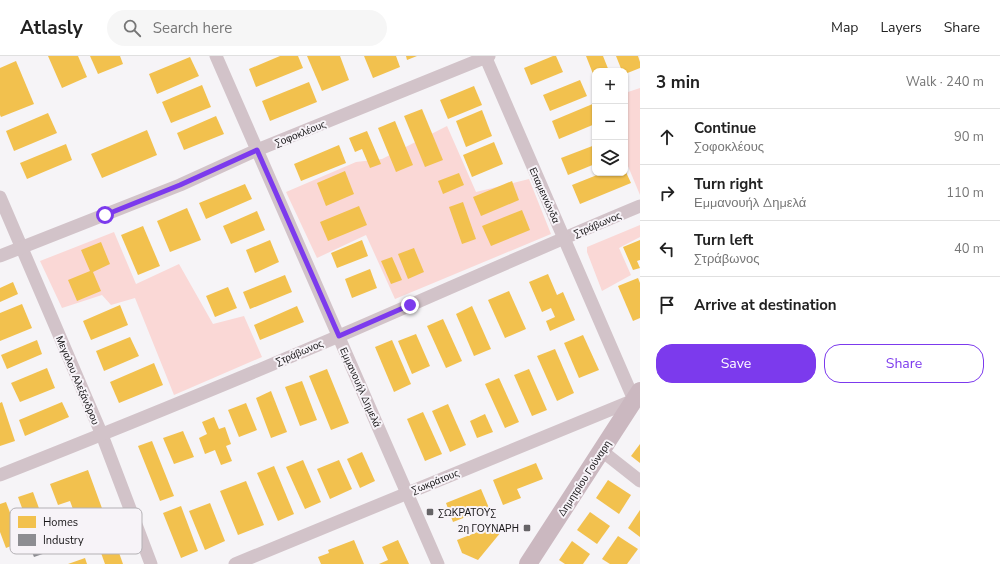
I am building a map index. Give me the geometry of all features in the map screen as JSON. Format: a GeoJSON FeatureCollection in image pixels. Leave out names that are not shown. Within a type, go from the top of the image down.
{"type":"FeatureCollection","features":[{"type":"Feature","properties":{"kind":"main road","name":"Δημητρίου Γούναρη"},"geometry":{"type":"LineString","coordinates":[[528,564],[602,452],[637,395]]}},
{"type":"Feature","properties":{"kind":"street","name":"Εμμανουήλ Δημελά"},"geometry":{"type":"LineString","coordinates":[[216,56],[438,564]]}},
{"type":"Feature","properties":{"kind":"street","name":"Σοφοκλέους"},"geometry":{"type":"LineString","coordinates":[[0,256],[180,185],[257,150],[486,56]]}},
{"type":"Feature","properties":{"kind":"street","name":"Επαμεινώνδα"},"geometry":{"type":"LineString","coordinates":[[486,56],[564,238],[637,395]]}},
{"type":"Feature","properties":{"kind":"street","name":"Μεγαλου Αλεξάνδρου"},"geometry":{"type":"LineString","coordinates":[[0,197],[102,435],[130,508]]}},
{"type":"Feature","properties":{"kind":"street","name":"Στράβωνος"},"geometry":{"type":"LineString","coordinates":[[0,475],[102,435],[339,336],[640,206]]}},
{"type":"Feature","properties":{"kind":"street","name":"Σωκράτους"},"geometry":{"type":"LineString","coordinates":[[235,564],[407,493],[637,395]]}},
{"type":"Feature","properties":{"kind":"street"},"geometry":{"type":"LineString","coordinates":[[602,452],[640,481]]}},
{"type":"Feature","properties":{"kind":"street","name":"Μεγαλου Αλεξάνδρου"},"geometry":{"type":"LineString","coordinates":[[142,540],[151,564]]}},
{"type":"Feature","properties":{"kind":"shaded area"},"geometry":{"type":"Polygon","coordinates":[[[640,88],[640,195],[628,166],[628,92],[640,88]]]}},
{"type":"Feature","properties":{"kind":"shaded area"},"geometry":{"type":"Polygon","coordinates":[[[447,126],[476,192],[529,179],[551,234],[395,299],[366,235],[317,258],[286,192],[356,162],[382,159],[447,126]]]}},
{"type":"Feature","properties":{"kind":"shaded area"},"geometry":{"type":"Polygon","coordinates":[[[640,225],[640,237],[619,248],[631,275],[602,291],[587,252],[587,247],[640,225]]]}},
{"type":"Feature","properties":{"kind":"shaded area"},"geometry":{"type":"Polygon","coordinates":[[[114,232],[136,284],[179,264],[213,324],[244,316],[262,357],[174,395],[135,298],[111,305],[102,295],[62,308],[40,261],[114,232]]]}},
{"type":"Feature","properties":{"kind":"building: Homes"},"geometry":{"type":"Polygon","coordinates":[[[48,56],[78,56],[87,77],[62,88],[48,56]]]}},
{"type":"Feature","properties":{"kind":"building: Homes"},"geometry":{"type":"Polygon","coordinates":[[[90,56],[120,56],[123,64],[98,74],[90,56]]]}},
{"type":"Feature","properties":{"kind":"building: Homes"},"geometry":{"type":"Polygon","coordinates":[[[280,56],[298,56],[303,68],[256,87],[249,69],[280,56]]]}},
{"type":"Feature","properties":{"kind":"building: Homes"},"geometry":{"type":"Polygon","coordinates":[[[307,56],[340,56],[349,80],[322,91],[307,56]]]}},
{"type":"Feature","properties":{"kind":"building: Homes"},"geometry":{"type":"Polygon","coordinates":[[[364,56],[396,56],[400,67],[373,78],[364,56]]]}},
{"type":"Feature","properties":{"kind":"building: Homes"},"geometry":{"type":"Polygon","coordinates":[[[406,56],[417,56],[407,60],[406,56]]]}},
{"type":"Feature","properties":{"kind":"building: Homes"},"geometry":{"type":"Polygon","coordinates":[[[556,56],[563,72],[531,85],[524,68],[556,56]]]}},
{"type":"Feature","properties":{"kind":"building: Homes"},"geometry":{"type":"Polygon","coordinates":[[[586,56],[603,56],[608,68],[592,68],[592,71],[586,56]]]}},
{"type":"Feature","properties":{"kind":"building: Homes"},"geometry":{"type":"Polygon","coordinates":[[[616,56],[638,56],[640,68],[628,73],[628,68],[621,68],[616,56]]]}},
{"type":"Feature","properties":{"kind":"building: Homes"},"geometry":{"type":"Polygon","coordinates":[[[190,57],[199,76],[157,94],[149,74],[190,57]]]}},
{"type":"Feature","properties":{"kind":"building: Homes"},"geometry":{"type":"Polygon","coordinates":[[[16,61],[34,104],[1,117],[0,68],[16,61]]]}},
{"type":"Feature","properties":{"kind":"building: Homes"},"geometry":{"type":"Polygon","coordinates":[[[580,80],[587,96],[550,111],[543,95],[580,80]]]}},
{"type":"Feature","properties":{"kind":"building: Homes"},"geometry":{"type":"Polygon","coordinates":[[[309,82],[317,102],[270,121],[262,101],[309,82]]]}},
{"type":"Feature","properties":{"kind":"building: Homes"},"geometry":{"type":"Polygon","coordinates":[[[202,85],[211,107],[171,123],[162,102],[202,85]]]}},
{"type":"Feature","properties":{"kind":"building: Homes"},"geometry":{"type":"Polygon","coordinates":[[[474,86],[482,105],[448,119],[440,100],[474,86]]]}},
{"type":"Feature","properties":{"kind":"building: Homes"},"geometry":{"type":"Polygon","coordinates":[[[592,104],[592,125],[559,139],[552,121],[592,104]]]}},
{"type":"Feature","properties":{"kind":"building: Homes"},"geometry":{"type":"Polygon","coordinates":[[[422,109],[443,160],[425,167],[404,116],[422,109]]]}},
{"type":"Feature","properties":{"kind":"building: Homes"},"geometry":{"type":"Polygon","coordinates":[[[482,110],[492,136],[466,147],[456,121],[482,110]]]}},
{"type":"Feature","properties":{"kind":"building: Homes"},"geometry":{"type":"Polygon","coordinates":[[[48,113],[57,133],[14,151],[6,131],[48,113]]]}},
{"type":"Feature","properties":{"kind":"building: Homes"},"geometry":{"type":"Polygon","coordinates":[[[216,116],[224,134],[184,150],[177,133],[216,116]]]}},
{"type":"Feature","properties":{"kind":"building: Homes"},"geometry":{"type":"Polygon","coordinates":[[[395,121],[413,165],[396,172],[378,128],[395,121]]]}},
{"type":"Feature","properties":{"kind":"building: Homes"},"geometry":{"type":"Polygon","coordinates":[[[147,130],[157,155],[102,178],[91,154],[147,130]]]}},
{"type":"Feature","properties":{"kind":"building: Homes"},"geometry":{"type":"Polygon","coordinates":[[[367,131],[381,164],[370,168],[362,149],[355,152],[349,138],[367,131]]]}},
{"type":"Feature","properties":{"kind":"building: Homes"},"geometry":{"type":"Polygon","coordinates":[[[494,142],[503,164],[472,177],[463,155],[494,142]]]}},
{"type":"Feature","properties":{"kind":"building: Homes"},"geometry":{"type":"Polygon","coordinates":[[[66,144],[72,160],[27,179],[20,163],[66,144]]]}},
{"type":"Feature","properties":{"kind":"building: Homes"},"geometry":{"type":"Polygon","coordinates":[[[339,145],[346,163],[301,181],[294,164],[339,145]]]}},
{"type":"Feature","properties":{"kind":"building: Homes"},"geometry":{"type":"Polygon","coordinates":[[[592,146],[592,165],[568,175],[561,158],[592,146]]]}},
{"type":"Feature","properties":{"kind":"building: Homes"},"geometry":{"type":"Polygon","coordinates":[[[345,171],[354,194],[326,206],[317,183],[345,171]]]}},
{"type":"Feature","properties":{"kind":"building: Homes"},"geometry":{"type":"Polygon","coordinates":[[[459,173],[464,185],[443,194],[438,181],[459,173]]]}},
{"type":"Feature","properties":{"kind":"building: Homes"},"geometry":{"type":"Polygon","coordinates":[[[594,176],[628,176],[631,183],[580,204],[572,185],[594,176]]]}},
{"type":"Feature","properties":{"kind":"building: Homes"},"geometry":{"type":"Polygon","coordinates":[[[512,181],[519,200],[481,216],[473,197],[512,181]]]}},
{"type":"Feature","properties":{"kind":"building: Homes"},"geometry":{"type":"Polygon","coordinates":[[[245,184],[252,199],[206,219],[199,203],[245,184]]]}},
{"type":"Feature","properties":{"kind":"building: Homes"},"geometry":{"type":"Polygon","coordinates":[[[463,202],[476,239],[462,244],[449,207],[463,202]]]}},
{"type":"Feature","properties":{"kind":"building: Homes"},"geometry":{"type":"Polygon","coordinates":[[[359,206],[367,225],[328,241],[320,222],[359,206]]]}},
{"type":"Feature","properties":{"kind":"building: Homes"},"geometry":{"type":"Polygon","coordinates":[[[187,208],[201,240],[170,252],[157,221],[187,208]]]}},
{"type":"Feature","properties":{"kind":"building: Homes"},"geometry":{"type":"Polygon","coordinates":[[[522,210],[530,230],[491,246],[482,226],[522,210]]]}},
{"type":"Feature","properties":{"kind":"building: Homes"},"geometry":{"type":"Polygon","coordinates":[[[257,211],[265,230],[231,244],[223,226],[257,211]]]}},
{"type":"Feature","properties":{"kind":"building: Homes"},"geometry":{"type":"Polygon","coordinates":[[[143,226],[160,266],[138,275],[121,235],[143,226]]]}},
{"type":"Feature","properties":{"kind":"building: Homes"},"geometry":{"type":"Polygon","coordinates":[[[270,240],[279,262],[255,273],[246,250],[270,240]]]}},
{"type":"Feature","properties":{"kind":"building: Homes"},"geometry":{"type":"Polygon","coordinates":[[[362,240],[368,256],[337,268],[331,253],[362,240]]]}},
{"type":"Feature","properties":{"kind":"building: Homes"},"geometry":{"type":"Polygon","coordinates":[[[640,240],[640,260],[637,261],[640,268],[633,270],[623,247],[640,240]]]}},
{"type":"Feature","properties":{"kind":"building: Homes"},"geometry":{"type":"Polygon","coordinates":[[[101,242],[110,264],[93,272],[101,291],[77,301],[68,280],[90,271],[81,250],[101,242]]]}},
{"type":"Feature","properties":{"kind":"building: Homes"},"geometry":{"type":"Polygon","coordinates":[[[414,248],[424,272],[408,279],[398,254],[414,248]]]}},
{"type":"Feature","properties":{"kind":"building: Homes"},"geometry":{"type":"Polygon","coordinates":[[[392,257],[402,280],[391,284],[381,261],[392,257]]]}},
{"type":"Feature","properties":{"kind":"building: Homes"},"geometry":{"type":"Polygon","coordinates":[[[370,269],[377,288],[352,298],[345,279],[370,269]]]}},
{"type":"Feature","properties":{"kind":"building: Homes"},"geometry":{"type":"Polygon","coordinates":[[[548,274],[557,295],[563,292],[575,320],[550,331],[546,321],[555,317],[551,308],[542,312],[529,282],[548,274]]]}},
{"type":"Feature","properties":{"kind":"building: Homes"},"geometry":{"type":"Polygon","coordinates":[[[285,275],[292,292],[250,309],[243,292],[285,275]]]}},
{"type":"Feature","properties":{"kind":"building: Homes"},"geometry":{"type":"Polygon","coordinates":[[[638,278],[640,283],[640,318],[633,321],[618,286],[638,278]]]}},
{"type":"Feature","properties":{"kind":"building: Homes"},"geometry":{"type":"Polygon","coordinates":[[[13,282],[18,294],[0,302],[0,288],[13,282]]]}},
{"type":"Feature","properties":{"kind":"building: Homes"},"geometry":{"type":"Polygon","coordinates":[[[228,287],[237,308],[215,317],[206,296],[228,287]]]}},
{"type":"Feature","properties":{"kind":"building: Homes"},"geometry":{"type":"Polygon","coordinates":[[[509,291],[526,329],[505,338],[488,300],[509,291]]]}},
{"type":"Feature","properties":{"kind":"building: Homes"},"geometry":{"type":"Polygon","coordinates":[[[22,304],[32,328],[0,341],[0,313],[22,304]]]}},
{"type":"Feature","properties":{"kind":"building: Homes"},"geometry":{"type":"Polygon","coordinates":[[[120,305],[128,325],[91,340],[83,321],[120,305]]]}},
{"type":"Feature","properties":{"kind":"building: Homes"},"geometry":{"type":"Polygon","coordinates":[[[297,306],[304,322],[260,340],[254,325],[297,306]]]}},
{"type":"Feature","properties":{"kind":"building: Homes"},"geometry":{"type":"Polygon","coordinates":[[[472,306],[491,349],[474,356],[456,314],[472,306]]]}},
{"type":"Feature","properties":{"kind":"building: Homes"},"geometry":{"type":"Polygon","coordinates":[[[443,319],[462,361],[446,368],[427,326],[443,319]]]}},
{"type":"Feature","properties":{"kind":"building: Homes"},"geometry":{"type":"Polygon","coordinates":[[[416,334],[430,366],[412,374],[398,341],[416,334]]]}},
{"type":"Feature","properties":{"kind":"building: Homes"},"geometry":{"type":"Polygon","coordinates":[[[583,335],[599,370],[579,378],[564,343],[583,335]]]}},
{"type":"Feature","properties":{"kind":"building: Homes"},"geometry":{"type":"Polygon","coordinates":[[[130,337],[139,356],[104,371],[96,351],[130,337]]]}},
{"type":"Feature","properties":{"kind":"building: Homes"},"geometry":{"type":"Polygon","coordinates":[[[37,340],[42,354],[7,369],[1,355],[37,340]]]}},
{"type":"Feature","properties":{"kind":"building: Homes"},"geometry":{"type":"Polygon","coordinates":[[[392,340],[411,384],[394,392],[375,347],[392,340]]]}},
{"type":"Feature","properties":{"kind":"building: Homes"},"geometry":{"type":"Polygon","coordinates":[[[555,349],[574,393],[557,401],[537,356],[555,349]]]}},
{"type":"Feature","properties":{"kind":"building: Homes"},"geometry":{"type":"Polygon","coordinates":[[[154,363],[163,385],[119,403],[110,382],[154,363]]]}},
{"type":"Feature","properties":{"kind":"building: Homes"},"geometry":{"type":"Polygon","coordinates":[[[47,368],[55,388],[20,402],[11,383],[47,368]]]}},
{"type":"Feature","properties":{"kind":"building: Homes"},"geometry":{"type":"Polygon","coordinates":[[[327,369],[349,423],[331,430],[309,376],[327,369]]]}},
{"type":"Feature","properties":{"kind":"building: Homes"},"geometry":{"type":"Polygon","coordinates":[[[529,369],[547,410],[532,416],[514,375],[529,369]]]}},
{"type":"Feature","properties":{"kind":"building: Homes"},"geometry":{"type":"Polygon","coordinates":[[[499,378],[519,422],[505,428],[485,384],[499,378]]]}},
{"type":"Feature","properties":{"kind":"building: Homes"},"geometry":{"type":"Polygon","coordinates":[[[302,381],[317,420],[300,426],[285,387],[302,381]]]}},
{"type":"Feature","properties":{"kind":"building: Homes"},"geometry":{"type":"Polygon","coordinates":[[[271,391],[287,432],[271,438],[256,398],[271,391]]]}},
{"type":"Feature","properties":{"kind":"building: Homes"},"geometry":{"type":"Polygon","coordinates":[[[2,402],[15,441],[0,446],[0,403],[2,402]]]}},
{"type":"Feature","properties":{"kind":"building: Homes"},"geometry":{"type":"Polygon","coordinates":[[[62,402],[69,417],[25,436],[19,420],[62,402]]]}},
{"type":"Feature","properties":{"kind":"building: Homes"},"geometry":{"type":"Polygon","coordinates":[[[246,403],[257,430],[239,437],[228,410],[246,403]]]}},
{"type":"Feature","properties":{"kind":"building: Homes"},"geometry":{"type":"Polygon","coordinates":[[[448,404],[466,445],[450,452],[432,411],[448,404]]]}},
{"type":"Feature","properties":{"kind":"building: Homes"},"geometry":{"type":"Polygon","coordinates":[[[423,412],[442,454],[425,461],[407,419],[423,412]]]}},
{"type":"Feature","properties":{"kind":"building: Homes"},"geometry":{"type":"Polygon","coordinates":[[[485,414],[493,432],[477,438],[470,421],[485,414]]]}},
{"type":"Feature","properties":{"kind":"building: Homes"},"geometry":{"type":"Polygon","coordinates":[[[214,417],[219,429],[225,427],[231,444],[226,446],[232,461],[221,465],[215,450],[205,454],[199,438],[207,434],[202,422],[214,417]]]}},
{"type":"Feature","properties":{"kind":"building: Homes"},"geometry":{"type":"Polygon","coordinates":[[[183,431],[194,457],[174,464],[163,438],[183,431]]]}},
{"type":"Feature","properties":{"kind":"building: Homes"},"geometry":{"type":"Polygon","coordinates":[[[152,441],[174,496],[160,501],[138,446],[152,441]]]}},
{"type":"Feature","properties":{"kind":"building: Homes"},"geometry":{"type":"Polygon","coordinates":[[[640,444],[640,463],[631,456],[640,444]]]}},
{"type":"Feature","properties":{"kind":"building: Homes"},"geometry":{"type":"Polygon","coordinates":[[[362,452],[375,481],[360,488],[347,459],[362,452]]]}},
{"type":"Feature","properties":{"kind":"building: Homes"},"geometry":{"type":"Polygon","coordinates":[[[303,460],[321,502],[305,509],[286,467],[303,460]]]}},
{"type":"Feature","properties":{"kind":"building: Homes"},"geometry":{"type":"Polygon","coordinates":[[[339,460],[352,489],[330,499],[317,469],[339,460]]]}},
{"type":"Feature","properties":{"kind":"building: Homes"},"geometry":{"type":"Polygon","coordinates":[[[536,463],[543,479],[517,489],[521,498],[503,505],[493,480],[536,463]]]}},
{"type":"Feature","properties":{"kind":"building: Homes"},"geometry":{"type":"Polygon","coordinates":[[[274,466],[294,514],[278,521],[257,473],[274,466]]]}},
{"type":"Feature","properties":{"kind":"building: Homes"},"geometry":{"type":"Polygon","coordinates":[[[88,470],[102,508],[73,508],[70,501],[58,505],[50,484],[88,470]]]}},
{"type":"Feature","properties":{"kind":"building: Homes"},"geometry":{"type":"Polygon","coordinates":[[[608,480],[631,495],[619,514],[596,498],[608,480]]]}},
{"type":"Feature","properties":{"kind":"building: Homes"},"geometry":{"type":"Polygon","coordinates":[[[246,481],[264,525],[238,535],[220,491],[246,481]]]}},
{"type":"Feature","properties":{"kind":"building: Homes"},"geometry":{"type":"Polygon","coordinates":[[[481,489],[489,508],[453,522],[446,503],[481,489]]]}},
{"type":"Feature","properties":{"kind":"building: Homes"},"geometry":{"type":"Polygon","coordinates":[[[33,492],[39,508],[22,508],[18,497],[33,492]]]}},
{"type":"Feature","properties":{"kind":"building: Homes"},"geometry":{"type":"Polygon","coordinates":[[[6,502],[10,513],[10,546],[6,548],[0,532],[0,504],[6,502]]]}},
{"type":"Feature","properties":{"kind":"building: Homes"},"geometry":{"type":"Polygon","coordinates":[[[210,503],[225,541],[205,550],[189,511],[210,503]]]}},
{"type":"Feature","properties":{"kind":"building: Homes"},"geometry":{"type":"Polygon","coordinates":[[[181,506],[198,551],[181,558],[163,513],[181,506]]]}},
{"type":"Feature","properties":{"kind":"building: Homes"},"geometry":{"type":"Polygon","coordinates":[[[640,510],[640,537],[628,528],[640,510]]]}},
{"type":"Feature","properties":{"kind":"building: Homes"},"geometry":{"type":"Polygon","coordinates":[[[590,512],[610,526],[597,544],[577,530],[590,512]]]}},
{"type":"Feature","properties":{"kind":"building: Homes"},"geometry":{"type":"Polygon","coordinates":[[[493,526],[501,532],[478,560],[462,553],[457,540],[493,526]]]}},
{"type":"Feature","properties":{"kind":"building: Homes"},"geometry":{"type":"Polygon","coordinates":[[[618,536],[638,549],[627,564],[610,564],[602,559],[618,536]]]}},
{"type":"Feature","properties":{"kind":"building: Homes"},"geometry":{"type":"Polygon","coordinates":[[[354,540],[364,564],[321,564],[318,557],[329,553],[328,550],[354,540]]]}},
{"type":"Feature","properties":{"kind":"building: Homes"},"geometry":{"type":"Polygon","coordinates":[[[398,540],[409,564],[379,564],[388,560],[382,547],[398,540]]]}},
{"type":"Feature","properties":{"kind":"building: Homes"},"geometry":{"type":"Polygon","coordinates":[[[572,541],[590,554],[583,564],[565,564],[559,560],[572,541]]]}},
{"type":"Feature","properties":{"kind":"building: Homes"},"geometry":{"type":"Polygon","coordinates":[[[101,554],[119,554],[123,564],[105,564],[101,554]]]}},
{"type":"Feature","properties":{"kind":"building: Homes"},"geometry":{"type":"Polygon","coordinates":[[[85,558],[87,564],[68,564],[85,558]]]}},
{"type":"Feature","properties":{"kind":"building: Industry"},"geometry":{"type":"Polygon","coordinates":[[[33,554],[43,554],[34,557],[33,554]]]}},
{"type":"Feature","properties":{"kind":"place","name":"ΣΩΚΡΑΤΟΥΣ"},"geometry":{"type":"Point","coordinates":[430,512]}},
{"type":"Feature","properties":{"kind":"place","name":"2η ΓΟΥΝΑΡΗ"},"geometry":{"type":"Point","coordinates":[527,528]}},
{"type":"Feature","properties":{"kind":"route"},"geometry":{"type":"LineString","coordinates":[[105,215],[180,185],[257,150],[339,336],[410,305]]}}]}
